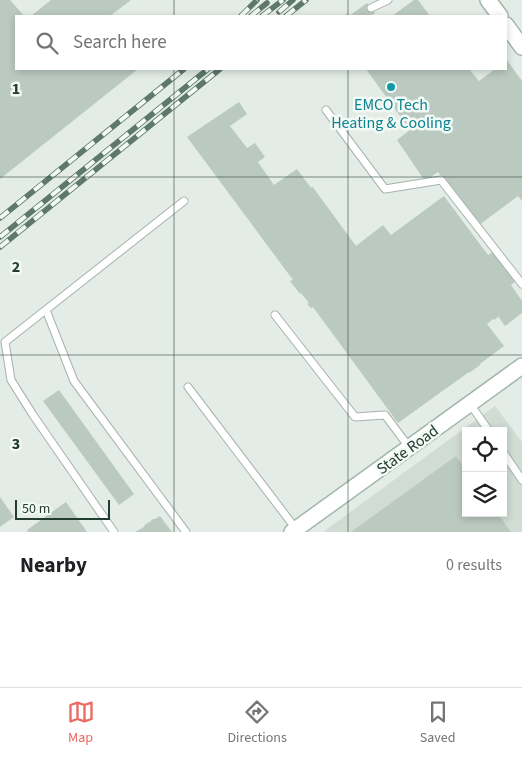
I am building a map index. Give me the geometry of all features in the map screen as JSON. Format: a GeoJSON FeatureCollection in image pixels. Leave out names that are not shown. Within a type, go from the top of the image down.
{"type":"FeatureCollection","features":[{"type":"Feature","properties":{"kind":"main road"},"geometry":{"type":"LineString","coordinates":[[488,0],[499,15]]}},
{"type":"Feature","properties":{"kind":"main road"},"geometry":{"type":"LineString","coordinates":[[507,26],[522,47]]}},
{"type":"Feature","properties":{"kind":"main road","name":"State Road"},"geometry":{"type":"LineString","coordinates":[[294,530],[522,366]]}},
{"type":"Feature","properties":{"kind":"lane"},"geometry":{"type":"LineString","coordinates":[[371,8],[388,0]]}},
{"type":"Feature","properties":{"kind":"lane"},"geometry":{"type":"LineString","coordinates":[[326,110],[385,189],[441,180],[522,284]]}},
{"type":"Feature","properties":{"kind":"lane"},"geometry":{"type":"LineString","coordinates":[[114,532],[11,380],[5,342],[184,201]]}},
{"type":"Feature","properties":{"kind":"lane"},"geometry":{"type":"LineString","coordinates":[[46,310],[74,381],[186,532]]}},
{"type":"Feature","properties":{"kind":"lane"},"geometry":{"type":"LineString","coordinates":[[275,315],[354,417],[385,415],[409,448]]}},
{"type":"Feature","properties":{"kind":"lane"},"geometry":{"type":"LineString","coordinates":[[188,387],[294,530]]}},
{"type":"Feature","properties":{"kind":"lane"},"geometry":{"type":"LineString","coordinates":[[470,404],[486,427]]}},
{"type":"Feature","properties":{"kind":"lane"},"geometry":{"type":"LineString","coordinates":[[507,458],[522,480]]}},
{"type":"Feature","properties":{"kind":"shaded area"},"geometry":{"type":"Polygon","coordinates":[[[495,406],[522,442],[522,532],[323,532],[462,430],[462,517],[507,517],[507,427],[466,427],[495,406]]]}},
{"type":"Feature","properties":{"kind":"building"},"geometry":{"type":"Polygon","coordinates":[[[0,0],[10,0],[23,15],[15,15],[15,70],[137,70],[0,179],[0,0]]]}},
{"type":"Feature","properties":{"kind":"building"},"geometry":{"type":"Polygon","coordinates":[[[51,0],[131,0],[111,15],[32,15],[51,0]]]}},
{"type":"Feature","properties":{"kind":"building"},"geometry":{"type":"Polygon","coordinates":[[[414,0],[418,0],[429,15],[393,15],[414,0]]]}},
{"type":"Feature","properties":{"kind":"building"},"geometry":{"type":"Polygon","coordinates":[[[367,3],[375,13],[372,15],[350,15],[367,3]]]}},
{"type":"Feature","properties":{"kind":"building"},"geometry":{"type":"Polygon","coordinates":[[[507,60],[522,81],[522,201],[518,196],[479,225],[438,172],[425,181],[397,140],[410,130],[367,70],[470,70],[479,81],[494,70],[507,70],[507,60]]]}},
{"type":"Feature","properties":{"kind":"building"},"geometry":{"type":"Polygon","coordinates":[[[239,102],[247,114],[230,126],[247,148],[255,143],[265,157],[258,162],[274,185],[297,169],[311,188],[312,186],[356,246],[383,225],[391,235],[444,196],[488,255],[494,251],[516,281],[511,285],[522,301],[522,313],[505,326],[498,316],[487,324],[504,346],[398,423],[313,307],[311,308],[307,304],[309,303],[290,281],[293,280],[187,137],[239,102]]]}},
{"type":"Feature","properties":{"kind":"building"},"geometry":{"type":"Polygon","coordinates":[[[59,390],[134,494],[119,505],[43,401],[59,390]]]}},
{"type":"Feature","properties":{"kind":"building"},"geometry":{"type":"Polygon","coordinates":[[[456,456],[462,464],[462,517],[500,517],[511,532],[351,532],[456,456]]]}},
{"type":"Feature","properties":{"kind":"building"},"geometry":{"type":"Polygon","coordinates":[[[0,497],[14,517],[0,527],[0,497]]]}},
{"type":"Feature","properties":{"kind":"building"},"geometry":{"type":"Polygon","coordinates":[[[66,502],[87,532],[28,532],[27,530],[66,502]]]}},
{"type":"Feature","properties":{"kind":"building"},"geometry":{"type":"Polygon","coordinates":[[[160,516],[172,532],[135,532],[151,522],[151,520],[160,516]]]}},
{"type":"Feature","properties":{"kind":"railway"},"geometry":{"type":"LineString","coordinates":[[242,15],[257,0]]}},
{"type":"Feature","properties":{"kind":"railway"},"geometry":{"type":"LineString","coordinates":[[263,15],[283,0]]}},
{"type":"Feature","properties":{"kind":"railway"},"geometry":{"type":"LineString","coordinates":[[279,12],[293,0]]}},
{"type":"Feature","properties":{"kind":"railway"},"geometry":{"type":"LineString","coordinates":[[287,15],[306,0]]}},
{"type":"Feature","properties":{"kind":"railway"},"geometry":{"type":"LineString","coordinates":[[252,15],[267,3]]}},
{"type":"Feature","properties":{"kind":"railway"},"geometry":{"type":"LineString","coordinates":[[0,218],[183,70]]}},
{"type":"Feature","properties":{"kind":"railway"},"geometry":{"type":"LineString","coordinates":[[0,237],[207,70]]}},
{"type":"Feature","properties":{"kind":"railway"},"geometry":{"type":"LineString","coordinates":[[0,247],[219,70]]}},
{"type":"Feature","properties":{"kind":"place","name":"EMCO Tech Heating & Cooling"},"geometry":{"type":"Point","coordinates":[391,87]}}]}
